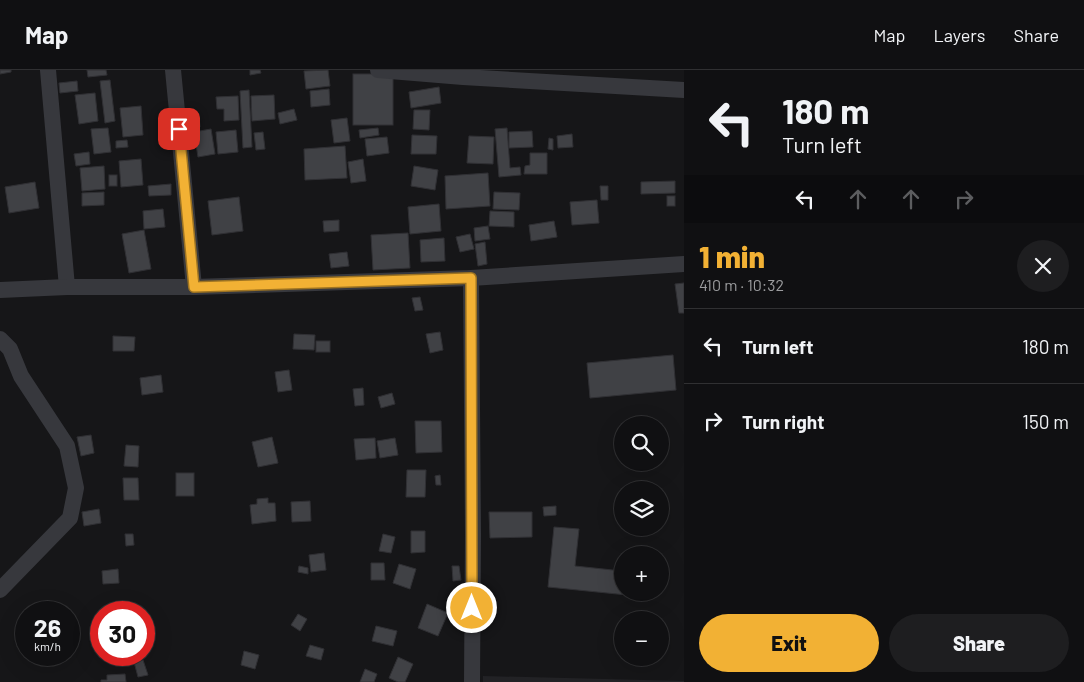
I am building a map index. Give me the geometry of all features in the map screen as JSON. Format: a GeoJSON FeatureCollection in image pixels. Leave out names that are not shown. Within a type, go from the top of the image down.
{"type":"FeatureCollection","features":[{"type":"Feature","properties":{"kind":"street"},"geometry":{"type":"LineString","coordinates":[[48,70],[67,287]]}},
{"type":"Feature","properties":{"kind":"street"},"geometry":{"type":"LineString","coordinates":[[173,70],[194,287]]}},
{"type":"Feature","properties":{"kind":"street"},"geometry":{"type":"LineString","coordinates":[[378,70],[684,90]]}},
{"type":"Feature","properties":{"kind":"street"},"geometry":{"type":"LineString","coordinates":[[0,290],[67,287],[194,287],[471,278],[684,264]]}},
{"type":"Feature","properties":{"kind":"street"},"geometry":{"type":"LineString","coordinates":[[471,278],[472,682]]}},
{"type":"Feature","properties":{"kind":"street"},"geometry":{"type":"LineString","coordinates":[[0,339],[10,349],[21,376],[67,446],[76,488],[70,518],[0,590]]}},
{"type":"Feature","properties":{"kind":"shaded area"},"geometry":{"type":"Polygon","coordinates":[[[483,676],[684,681],[684,682],[483,682],[483,676]]]}},
{"type":"Feature","properties":{"kind":"building"},"geometry":{"type":"Polygon","coordinates":[[[0,70],[11,70],[11,72],[0,74],[0,70]]]}},
{"type":"Feature","properties":{"kind":"building"},"geometry":{"type":"Polygon","coordinates":[[[87,70],[106,70],[107,75],[88,77],[87,70]]]}},
{"type":"Feature","properties":{"kind":"building"},"geometry":{"type":"Polygon","coordinates":[[[250,70],[260,70],[261,73],[250,75],[250,70]]]}},
{"type":"Feature","properties":{"kind":"building"},"geometry":{"type":"Polygon","coordinates":[[[328,70],[330,86],[306,89],[304,71],[328,70]]]}},
{"type":"Feature","properties":{"kind":"building"},"geometry":{"type":"Polygon","coordinates":[[[353,74],[393,74],[393,125],[353,125],[353,74]]]}},
{"type":"Feature","properties":{"kind":"building"},"geometry":{"type":"Polygon","coordinates":[[[110,80],[115,121],[105,123],[100,81],[110,80]]]}},
{"type":"Feature","properties":{"kind":"building"},"geometry":{"type":"Polygon","coordinates":[[[77,81],[78,91],[60,93],[59,83],[77,81]]]}},
{"type":"Feature","properties":{"kind":"building"},"geometry":{"type":"Polygon","coordinates":[[[439,87],[441,103],[411,108],[409,92],[439,87]]]}},
{"type":"Feature","properties":{"kind":"building"},"geometry":{"type":"Polygon","coordinates":[[[329,89],[330,105],[311,107],[310,91],[329,89]]]}},
{"type":"Feature","properties":{"kind":"building"},"geometry":{"type":"Polygon","coordinates":[[[249,90],[252,147],[243,148],[240,91],[249,90]]]}},
{"type":"Feature","properties":{"kind":"building"},"geometry":{"type":"Polygon","coordinates":[[[95,93],[98,121],[79,124],[75,95],[95,93]]]}},
{"type":"Feature","properties":{"kind":"building"},"geometry":{"type":"Polygon","coordinates":[[[274,95],[275,119],[252,121],[251,96],[274,95]]]}},
{"type":"Feature","properties":{"kind":"building"},"geometry":{"type":"Polygon","coordinates":[[[238,96],[239,120],[224,121],[224,109],[217,109],[216,97],[238,96]]]}},
{"type":"Feature","properties":{"kind":"building"},"geometry":{"type":"Polygon","coordinates":[[[141,106],[143,135],[123,137],[120,108],[141,106]]]}},
{"type":"Feature","properties":{"kind":"building"},"geometry":{"type":"Polygon","coordinates":[[[294,109],[297,120],[280,124],[278,113],[294,109]]]}},
{"type":"Feature","properties":{"kind":"building"},"geometry":{"type":"Polygon","coordinates":[[[414,110],[430,110],[429,130],[413,129],[414,110]]]}},
{"type":"Feature","properties":{"kind":"building"},"geometry":{"type":"Polygon","coordinates":[[[199,116],[200,127],[186,127],[185,117],[199,116]]]}},
{"type":"Feature","properties":{"kind":"building"},"geometry":{"type":"Polygon","coordinates":[[[347,118],[350,141],[334,143],[331,120],[347,118]]]}},
{"type":"Feature","properties":{"kind":"building"},"geometry":{"type":"Polygon","coordinates":[[[108,128],[111,152],[94,154],[91,129],[108,128]]]}},
{"type":"Feature","properties":{"kind":"building"},"geometry":{"type":"Polygon","coordinates":[[[378,128],[379,135],[360,138],[359,130],[378,128]]]}},
{"type":"Feature","properties":{"kind":"building"},"geometry":{"type":"Polygon","coordinates":[[[507,128],[510,168],[520,167],[521,175],[499,177],[495,129],[507,128]]]}},
{"type":"Feature","properties":{"kind":"building"},"geometry":{"type":"Polygon","coordinates":[[[172,129],[174,144],[162,146],[160,131],[172,129]]]}},
{"type":"Feature","properties":{"kind":"building"},"geometry":{"type":"Polygon","coordinates":[[[211,129],[215,154],[198,157],[194,132],[211,129]]]}},
{"type":"Feature","properties":{"kind":"building"},"geometry":{"type":"Polygon","coordinates":[[[236,130],[238,152],[218,154],[216,132],[236,130]]]}},
{"type":"Feature","properties":{"kind":"building"},"geometry":{"type":"Polygon","coordinates":[[[532,131],[533,147],[509,148],[509,132],[532,131]]]}},
{"type":"Feature","properties":{"kind":"building"},"geometry":{"type":"Polygon","coordinates":[[[263,132],[265,149],[256,150],[254,133],[263,132]]]}},
{"type":"Feature","properties":{"kind":"building"},"geometry":{"type":"Polygon","coordinates":[[[572,134],[573,147],[558,148],[557,136],[572,134]]]}},
{"type":"Feature","properties":{"kind":"building"},"geometry":{"type":"Polygon","coordinates":[[[412,135],[437,136],[436,154],[411,154],[412,135]]]}},
{"type":"Feature","properties":{"kind":"building"},"geometry":{"type":"Polygon","coordinates":[[[469,136],[494,137],[493,164],[467,163],[469,136]]]}},
{"type":"Feature","properties":{"kind":"building"},"geometry":{"type":"Polygon","coordinates":[[[387,137],[389,153],[367,156],[365,139],[387,137]]]}},
{"type":"Feature","properties":{"kind":"building"},"geometry":{"type":"Polygon","coordinates":[[[549,138],[553,139],[553,150],[548,149],[549,138]]]}},
{"type":"Feature","properties":{"kind":"building"},"geometry":{"type":"Polygon","coordinates":[[[127,140],[128,147],[116,148],[116,141],[127,140]]]}},
{"type":"Feature","properties":{"kind":"building"},"geometry":{"type":"Polygon","coordinates":[[[345,146],[347,178],[305,180],[304,149],[345,146]]]}},
{"type":"Feature","properties":{"kind":"building"},"geometry":{"type":"Polygon","coordinates":[[[89,152],[90,164],[76,166],[74,154],[89,152]]]}},
{"type":"Feature","properties":{"kind":"building"},"geometry":{"type":"Polygon","coordinates":[[[530,153],[547,153],[547,174],[524,174],[525,166],[530,165],[530,153]]]}},
{"type":"Feature","properties":{"kind":"building"},"geometry":{"type":"Polygon","coordinates":[[[141,159],[143,185],[121,187],[119,161],[141,159]]]}},
{"type":"Feature","properties":{"kind":"building"},"geometry":{"type":"Polygon","coordinates":[[[363,159],[366,181],[351,183],[348,162],[363,159]]]}},
{"type":"Feature","properties":{"kind":"building"},"geometry":{"type":"Polygon","coordinates":[[[104,166],[105,189],[82,191],[80,168],[104,166]]]}},
{"type":"Feature","properties":{"kind":"building"},"geometry":{"type":"Polygon","coordinates":[[[414,166],[438,170],[435,190],[411,186],[414,166]]]}},
{"type":"Feature","properties":{"kind":"building"},"geometry":{"type":"Polygon","coordinates":[[[488,173],[490,206],[446,209],[445,176],[488,173]]]}},
{"type":"Feature","properties":{"kind":"building"},"geometry":{"type":"Polygon","coordinates":[[[109,175],[117,175],[117,186],[109,186],[109,175]]]}},
{"type":"Feature","properties":{"kind":"building"},"geometry":{"type":"Polygon","coordinates":[[[675,181],[675,193],[641,194],[641,182],[675,181]]]}},
{"type":"Feature","properties":{"kind":"building"},"geometry":{"type":"Polygon","coordinates":[[[35,182],[39,208],[9,213],[5,187],[35,182]]]}},
{"type":"Feature","properties":{"kind":"building"},"geometry":{"type":"Polygon","coordinates":[[[171,184],[171,195],[149,196],[148,186],[171,184]]]}},
{"type":"Feature","properties":{"kind":"building"},"geometry":{"type":"Polygon","coordinates":[[[600,186],[608,186],[608,200],[601,200],[600,186]]]}},
{"type":"Feature","properties":{"kind":"building"},"geometry":{"type":"Polygon","coordinates":[[[104,192],[104,205],[82,206],[82,193],[104,192]]]}},
{"type":"Feature","properties":{"kind":"building"},"geometry":{"type":"Polygon","coordinates":[[[494,192],[520,193],[519,210],[493,209],[494,192]]]}},
{"type":"Feature","properties":{"kind":"building"},"geometry":{"type":"Polygon","coordinates":[[[667,196],[675,196],[675,206],[667,206],[667,196]]]}},
{"type":"Feature","properties":{"kind":"building"},"geometry":{"type":"Polygon","coordinates":[[[239,197],[243,231],[212,235],[208,201],[239,197]]]}},
{"type":"Feature","properties":{"kind":"building"},"geometry":{"type":"Polygon","coordinates":[[[597,200],[599,223],[572,225],[570,202],[597,200]]]}},
{"type":"Feature","properties":{"kind":"building"},"geometry":{"type":"Polygon","coordinates":[[[439,204],[441,231],[410,234],[408,207],[439,204]]]}},
{"type":"Feature","properties":{"kind":"building"},"geometry":{"type":"Polygon","coordinates":[[[163,209],[165,227],[144,229],[143,211],[163,209]]]}},
{"type":"Feature","properties":{"kind":"building"},"geometry":{"type":"Polygon","coordinates":[[[490,211],[514,212],[514,227],[489,226],[490,211]]]}},
{"type":"Feature","properties":{"kind":"building"},"geometry":{"type":"Polygon","coordinates":[[[339,220],[339,231],[324,232],[323,221],[339,220]]]}},
{"type":"Feature","properties":{"kind":"building"},"geometry":{"type":"Polygon","coordinates":[[[554,221],[557,237],[531,241],[529,225],[554,221]]]}},
{"type":"Feature","properties":{"kind":"building"},"geometry":{"type":"Polygon","coordinates":[[[488,226],[490,239],[475,241],[474,228],[488,226]]]}},
{"type":"Feature","properties":{"kind":"building"},"geometry":{"type":"Polygon","coordinates":[[[144,230],[151,269],[129,273],[122,234],[144,230]]]}},
{"type":"Feature","properties":{"kind":"building"},"geometry":{"type":"Polygon","coordinates":[[[408,233],[410,268],[373,270],[371,235],[408,233]]]}},
{"type":"Feature","properties":{"kind":"building"},"geometry":{"type":"Polygon","coordinates":[[[470,234],[474,249],[460,252],[456,237],[470,234]]]}},
{"type":"Feature","properties":{"kind":"building"},"geometry":{"type":"Polygon","coordinates":[[[444,238],[445,261],[421,262],[420,240],[444,238]]]}},
{"type":"Feature","properties":{"kind":"building"},"geometry":{"type":"Polygon","coordinates":[[[485,242],[487,264],[478,266],[475,244],[485,242]]]}},
{"type":"Feature","properties":{"kind":"building"},"geometry":{"type":"Polygon","coordinates":[[[347,252],[349,266],[331,268],[329,254],[347,252]]]}},
{"type":"Feature","properties":{"kind":"building"},"geometry":{"type":"Polygon","coordinates":[[[684,283],[684,313],[679,313],[675,284],[684,283]]]}},
{"type":"Feature","properties":{"kind":"building"},"geometry":{"type":"Polygon","coordinates":[[[420,297],[423,310],[415,311],[412,298],[420,297]]]}},
{"type":"Feature","properties":{"kind":"building"},"geometry":{"type":"Polygon","coordinates":[[[440,332],[443,350],[430,353],[426,334],[440,332]]]}},
{"type":"Feature","properties":{"kind":"building"},"geometry":{"type":"Polygon","coordinates":[[[294,334],[315,335],[314,350],[293,349],[294,334]]]}},
{"type":"Feature","properties":{"kind":"building"},"geometry":{"type":"Polygon","coordinates":[[[113,336],[135,337],[134,351],[113,351],[113,336]]]}},
{"type":"Feature","properties":{"kind":"building"},"geometry":{"type":"Polygon","coordinates":[[[316,341],[330,341],[330,352],[316,352],[316,341]]]}},
{"type":"Feature","properties":{"kind":"building"},"geometry":{"type":"Polygon","coordinates":[[[673,355],[676,390],[590,398],[587,363],[673,355]]]}},
{"type":"Feature","properties":{"kind":"building"},"geometry":{"type":"Polygon","coordinates":[[[289,370],[292,390],[278,392],[275,372],[289,370]]]}},
{"type":"Feature","properties":{"kind":"building"},"geometry":{"type":"Polygon","coordinates":[[[161,375],[163,392],[142,395],[140,378],[161,375]]]}},
{"type":"Feature","properties":{"kind":"building"},"geometry":{"type":"Polygon","coordinates":[[[363,388],[364,405],[355,406],[353,389],[363,388]]]}},
{"type":"Feature","properties":{"kind":"building"},"geometry":{"type":"Polygon","coordinates":[[[392,393],[395,404],[381,408],[378,397],[392,393]]]}},
{"type":"Feature","properties":{"kind":"building"},"geometry":{"type":"Polygon","coordinates":[[[415,421],[441,421],[442,452],[416,453],[415,421]]]}},
{"type":"Feature","properties":{"kind":"building"},"geometry":{"type":"Polygon","coordinates":[[[91,435],[94,453],[81,456],[77,437],[91,435]]]}},
{"type":"Feature","properties":{"kind":"building"},"geometry":{"type":"Polygon","coordinates":[[[272,437],[278,463],[258,467],[252,442],[272,437]]]}},
{"type":"Feature","properties":{"kind":"building"},"geometry":{"type":"Polygon","coordinates":[[[375,438],[376,458],[356,460],[354,439],[375,438]]]}},
{"type":"Feature","properties":{"kind":"building"},"geometry":{"type":"Polygon","coordinates":[[[395,438],[398,455],[380,458],[377,441],[395,438]]]}},
{"type":"Feature","properties":{"kind":"building"},"geometry":{"type":"Polygon","coordinates":[[[126,445],[139,446],[138,467],[124,466],[126,445]]]}},
{"type":"Feature","properties":{"kind":"building"},"geometry":{"type":"Polygon","coordinates":[[[407,470],[426,470],[425,497],[406,497],[407,470]]]}},
{"type":"Feature","properties":{"kind":"building"},"geometry":{"type":"Polygon","coordinates":[[[176,473],[194,473],[194,496],[176,496],[176,473]]]}},
{"type":"Feature","properties":{"kind":"building"},"geometry":{"type":"Polygon","coordinates":[[[440,475],[441,485],[436,485],[435,476],[440,475]]]}},
{"type":"Feature","properties":{"kind":"building"},"geometry":{"type":"Polygon","coordinates":[[[123,478],[138,478],[139,500],[124,500],[123,478]]]}},
{"type":"Feature","properties":{"kind":"building"},"geometry":{"type":"Polygon","coordinates":[[[268,498],[268,503],[275,503],[276,521],[252,524],[250,505],[257,504],[257,499],[268,498]]]}},
{"type":"Feature","properties":{"kind":"building"},"geometry":{"type":"Polygon","coordinates":[[[310,501],[311,521],[292,522],[291,502],[310,501]]]}},
{"type":"Feature","properties":{"kind":"building"},"geometry":{"type":"Polygon","coordinates":[[[556,506],[556,515],[544,516],[543,507],[556,506]]]}},
{"type":"Feature","properties":{"kind":"building"},"geometry":{"type":"Polygon","coordinates":[[[99,509],[101,523],[84,526],[82,512],[99,509]]]}},
{"type":"Feature","properties":{"kind":"building"},"geometry":{"type":"Polygon","coordinates":[[[489,512],[532,512],[532,537],[490,538],[489,512]]]}},
{"type":"Feature","properties":{"kind":"building"},"geometry":{"type":"Polygon","coordinates":[[[554,527],[579,529],[575,566],[614,570],[614,594],[548,587],[554,527]]]}},
{"type":"Feature","properties":{"kind":"building"},"geometry":{"type":"Polygon","coordinates":[[[411,531],[425,531],[425,552],[411,553],[411,531]]]}},
{"type":"Feature","properties":{"kind":"building"},"geometry":{"type":"Polygon","coordinates":[[[125,534],[133,534],[134,545],[126,546],[125,534]]]}},
{"type":"Feature","properties":{"kind":"building"},"geometry":{"type":"Polygon","coordinates":[[[383,534],[395,537],[391,553],[379,551],[383,534]]]}},
{"type":"Feature","properties":{"kind":"building"},"geometry":{"type":"Polygon","coordinates":[[[324,553],[326,570],[311,572],[309,555],[324,553]]]}},
{"type":"Feature","properties":{"kind":"building"},"geometry":{"type":"Polygon","coordinates":[[[371,563],[384,563],[385,580],[371,580],[371,563]]]}},
{"type":"Feature","properties":{"kind":"building"},"geometry":{"type":"Polygon","coordinates":[[[399,564],[416,569],[410,589],[393,583],[399,564]]]}},
{"type":"Feature","properties":{"kind":"building"},"geometry":{"type":"Polygon","coordinates":[[[299,566],[308,568],[308,574],[298,572],[299,566]]]}},
{"type":"Feature","properties":{"kind":"building"},"geometry":{"type":"Polygon","coordinates":[[[452,566],[459,566],[461,580],[453,581],[452,566]]]}},
{"type":"Feature","properties":{"kind":"building"},"geometry":{"type":"Polygon","coordinates":[[[118,569],[119,583],[103,584],[102,571],[118,569]]]}},
{"type":"Feature","properties":{"kind":"building"},"geometry":{"type":"Polygon","coordinates":[[[427,604],[448,613],[438,636],[418,628],[427,604]]]}},
{"type":"Feature","properties":{"kind":"building"},"geometry":{"type":"Polygon","coordinates":[[[298,614],[307,619],[300,631],[291,625],[298,614]]]}},
{"type":"Feature","properties":{"kind":"building"},"geometry":{"type":"Polygon","coordinates":[[[376,626],[397,631],[393,646],[372,641],[376,626]]]}},
{"type":"Feature","properties":{"kind":"building"},"geometry":{"type":"Polygon","coordinates":[[[310,645],[324,649],[321,660],[306,656],[310,645]]]}},
{"type":"Feature","properties":{"kind":"building"},"geometry":{"type":"Polygon","coordinates":[[[244,651],[259,655],[255,669],[241,665],[244,651]]]}},
{"type":"Feature","properties":{"kind":"building"},"geometry":{"type":"Polygon","coordinates":[[[398,657],[413,664],[405,682],[398,682],[389,678],[398,657]]]}},
{"type":"Feature","properties":{"kind":"building"},"geometry":{"type":"Polygon","coordinates":[[[135,666],[145,666],[148,675],[138,677],[135,666]]]}},
{"type":"Feature","properties":{"kind":"building"},"geometry":{"type":"Polygon","coordinates":[[[365,669],[377,674],[374,682],[360,682],[365,669]]]}},
{"type":"Feature","properties":{"kind":"building"},"geometry":{"type":"Polygon","coordinates":[[[125,674],[126,682],[101,682],[101,680],[107,680],[107,675],[125,674]]]}},
{"type":"Feature","properties":{"kind":"route"},"geometry":{"type":"LineString","coordinates":[[179,129],[194,287],[471,278],[472,608]]}}]}
